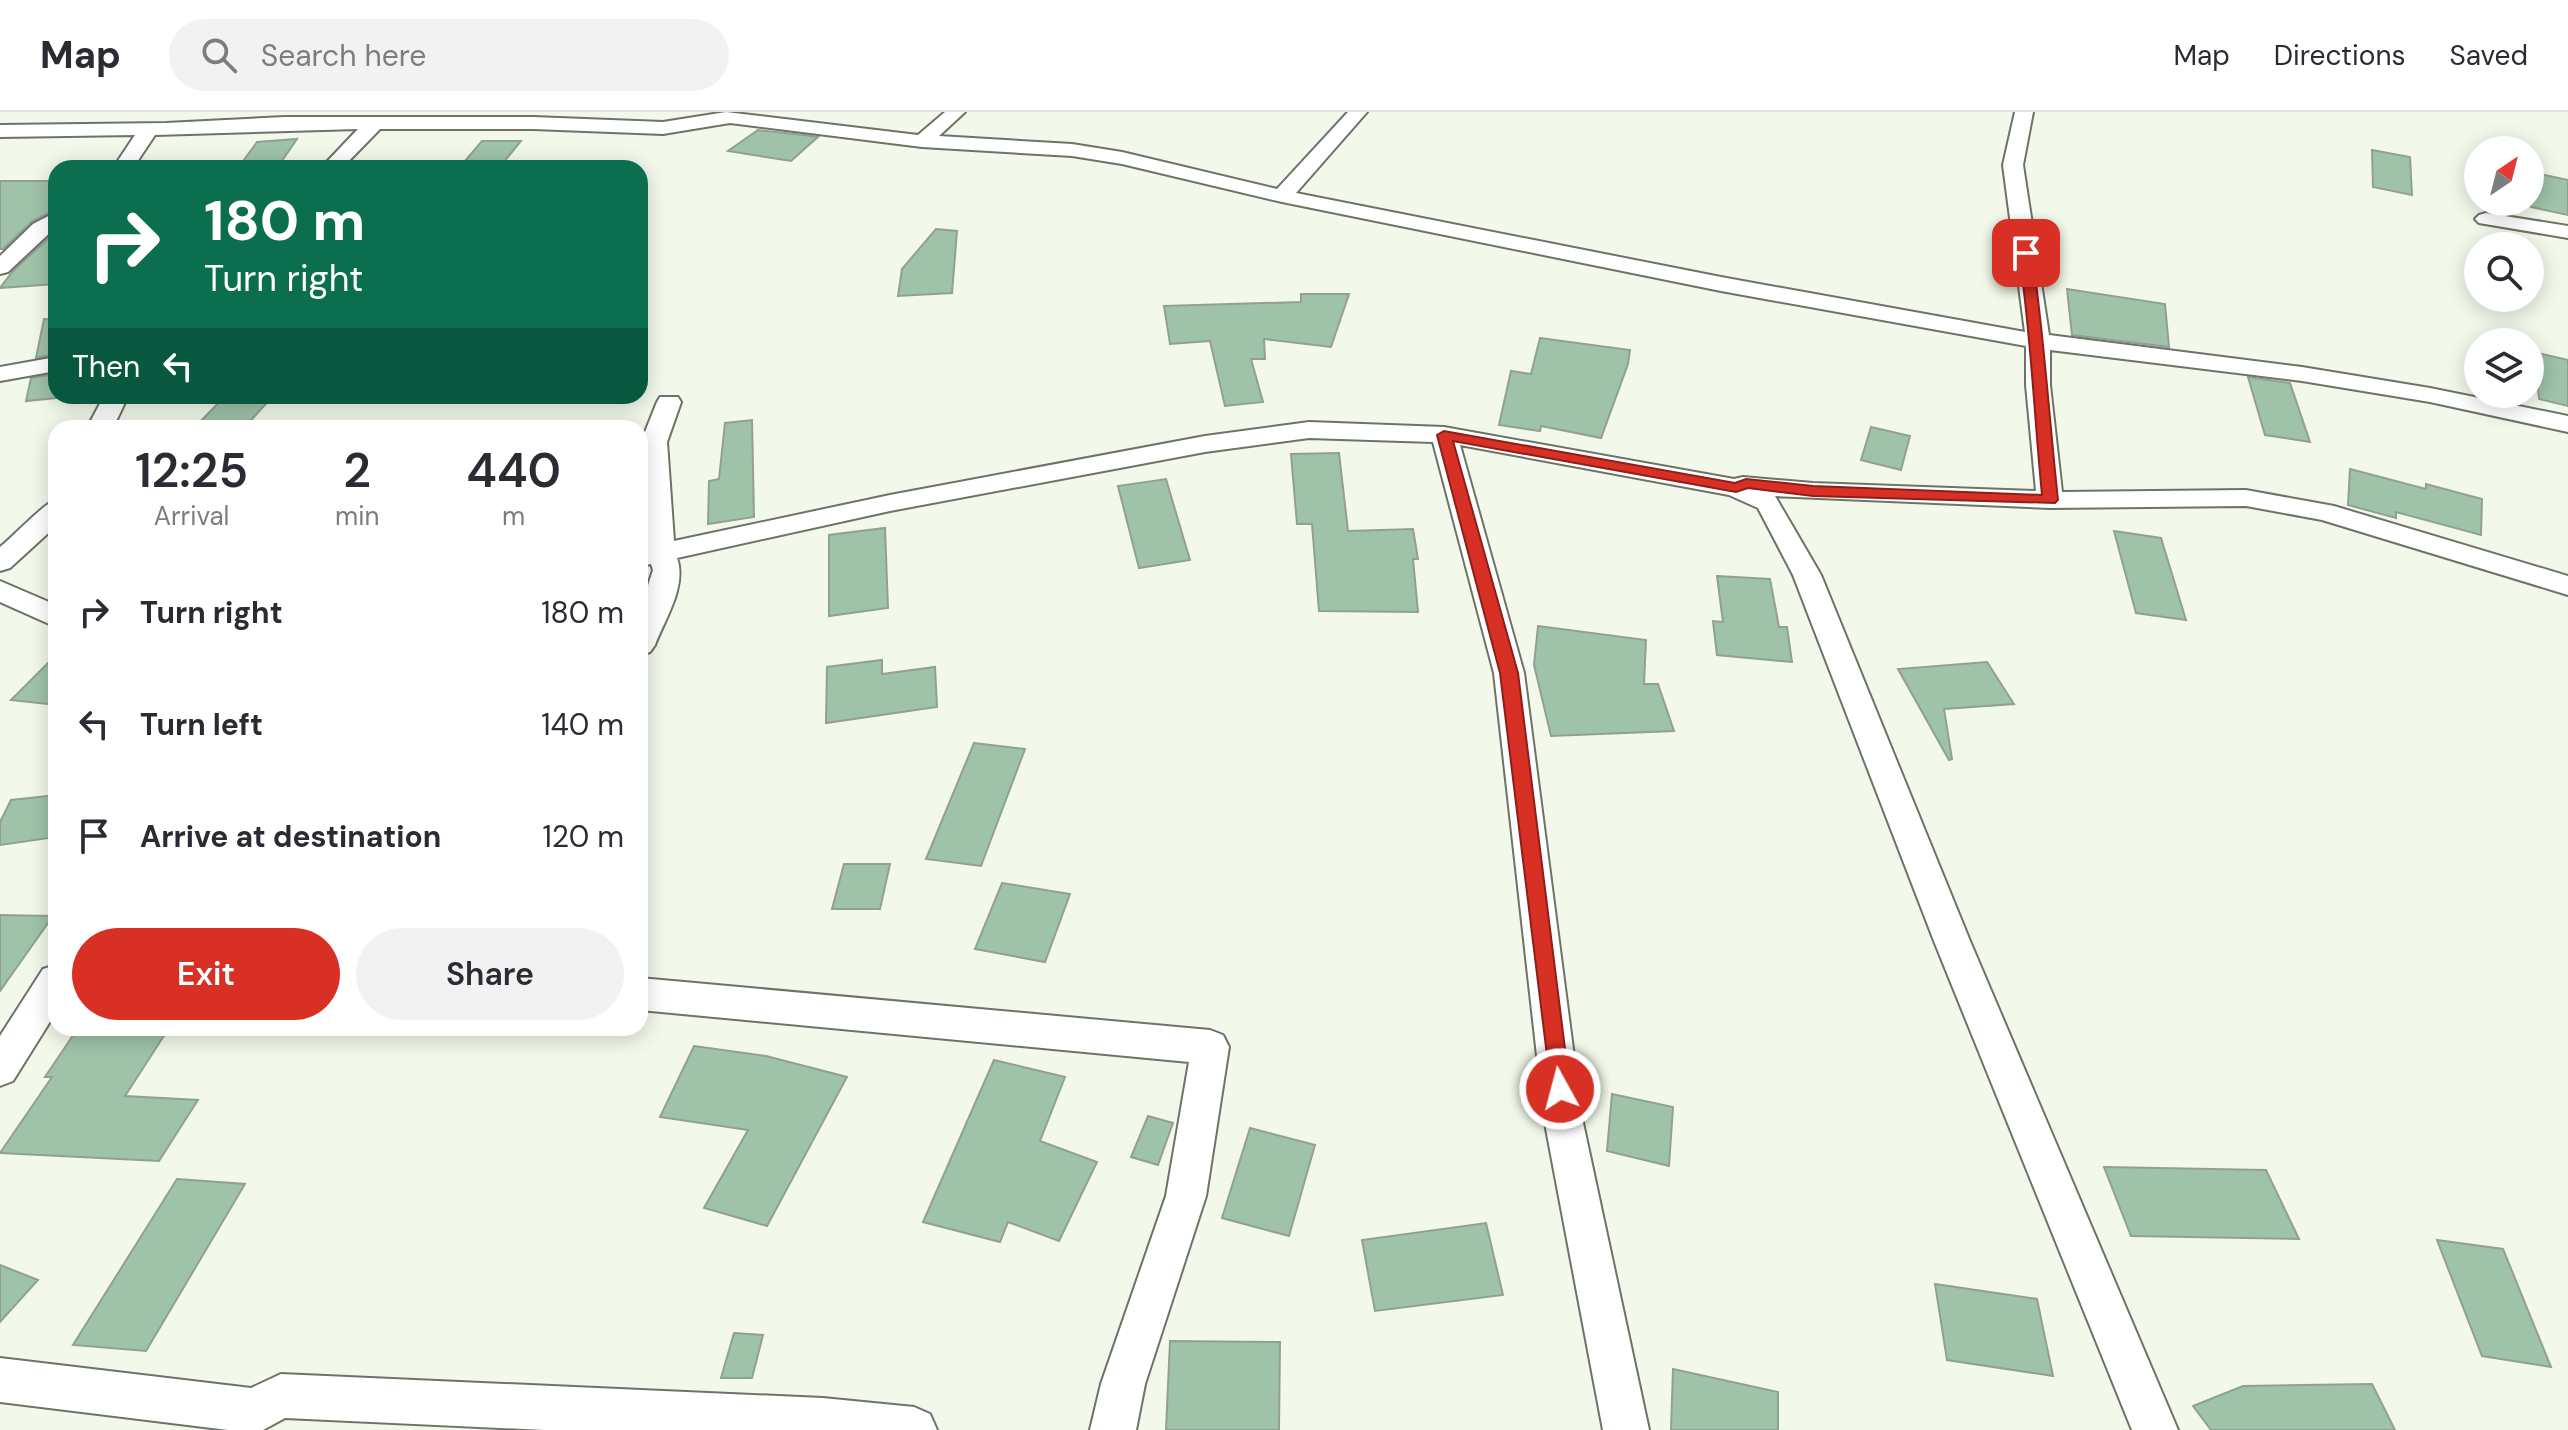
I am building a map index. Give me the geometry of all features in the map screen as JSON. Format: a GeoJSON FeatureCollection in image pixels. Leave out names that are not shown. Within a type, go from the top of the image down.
{"type":"FeatureCollection","features":[{"type":"Feature","properties":{"kind":"street"},"geometry":{"type":"LineString","coordinates":[[284,123],[305,112]]}},
{"type":"Feature","properties":{"kind":"street"},"geometry":{"type":"LineString","coordinates":[[922,141],[956,112]]}},
{"type":"Feature","properties":{"kind":"street"},"geometry":{"type":"LineString","coordinates":[[1282,196],[1358,112]]}},
{"type":"Feature","properties":{"kind":"street"},"geometry":{"type":"LineString","coordinates":[[2024,112],[2013,165],[2038,341],[2038,385],[2050,500]]}},
{"type":"Feature","properties":{"kind":"street"},"geometry":{"type":"LineString","coordinates":[[0,131],[284,123],[533,123],[663,128],[733,115],[922,141],[958,141],[1097,154],[1282,196],[1721,284],[2038,341],[2316,376],[2430,395],[2568,424]]}},
{"type":"Feature","properties":{"kind":"street"},"geometry":{"type":"LineString","coordinates":[[339,160],[373,125]]}},
{"type":"Feature","properties":{"kind":"street"},"geometry":{"type":"LineString","coordinates":[[128,160],[149,129]]}},
{"type":"Feature","properties":{"kind":"street"},"geometry":{"type":"LineString","coordinates":[[2486,219],[2568,232]]}},
{"type":"Feature","properties":{"kind":"street"},"geometry":{"type":"LineString","coordinates":[[6,258],[48,222]]}},
{"type":"Feature","properties":{"kind":"street"},"geometry":{"type":"LineString","coordinates":[[0,374],[48,365]]}},
{"type":"Feature","properties":{"kind":"street"},"geometry":{"type":"LineString","coordinates":[[648,625],[665,584],[667,570],[650,554],[654,442],[669,402]]}},
{"type":"Feature","properties":{"kind":"street"},"geometry":{"type":"LineString","coordinates":[[650,554],[890,503],[1205,444],[1309,430],[1444,435],[1736,488],[1768,503],[1807,575],[1958,956],[2155,1430]]}},
{"type":"Feature","properties":{"kind":"street"},"geometry":{"type":"LineString","coordinates":[[1444,435],[1509,673],[1563,1118],[1626,1430]]}},
{"type":"Feature","properties":{"kind":"street"},"geometry":{"type":"LineString","coordinates":[[1736,488],[1746,484],[1813,491],[2050,500],[2246,498],[2325,512],[2568,586]]}},
{"type":"Feature","properties":{"kind":"street"},"geometry":{"type":"LineString","coordinates":[[0,562],[36,532],[48,518]]}},
{"type":"Feature","properties":{"kind":"street"},"geometry":{"type":"LineString","coordinates":[[0,591],[48,613]]}},
{"type":"Feature","properties":{"kind":"street"},"geometry":{"type":"LineString","coordinates":[[0,1069],[48,993]]}},
{"type":"Feature","properties":{"kind":"street"},"geometry":{"type":"LineString","coordinates":[[648,995],[1210,1047],[1186,1196],[1123,1384],[1113,1430]]}},
{"type":"Feature","properties":{"kind":"street"},"geometry":{"type":"LineString","coordinates":[[0,1380],[252,1421],[281,1396],[823,1420],[914,1430]]}},
{"type":"Feature","properties":{"kind":"building"},"geometry":{"type":"Polygon","coordinates":[[[758,130],[818,137],[791,161],[728,151],[758,130]]]}},
{"type":"Feature","properties":{"kind":"building"},"geometry":{"type":"Polygon","coordinates":[[[297,139],[283,160],[244,160],[257,142],[297,139]]]}},
{"type":"Feature","properties":{"kind":"building"},"geometry":{"type":"Polygon","coordinates":[[[482,141],[521,141],[506,160],[466,160],[482,141]]]}},
{"type":"Feature","properties":{"kind":"building"},"geometry":{"type":"Polygon","coordinates":[[[2372,150],[2410,157],[2412,195],[2373,187],[2372,150]]]}},
{"type":"Feature","properties":{"kind":"building"},"geometry":{"type":"Polygon","coordinates":[[[2544,175],[2568,180],[2568,215],[2544,210],[2544,175]]]}},
{"type":"Feature","properties":{"kind":"building"},"geometry":{"type":"Polygon","coordinates":[[[0,181],[48,181],[48,213],[31,222],[0,249],[0,181]]]}},
{"type":"Feature","properties":{"kind":"building"},"geometry":{"type":"Polygon","coordinates":[[[936,229],[957,231],[952,293],[898,296],[902,269],[936,229]]]}},
{"type":"Feature","properties":{"kind":"building"},"geometry":{"type":"Polygon","coordinates":[[[48,238],[48,285],[0,288],[13,271],[48,238]]]}},
{"type":"Feature","properties":{"kind":"building"},"geometry":{"type":"Polygon","coordinates":[[[2067,289],[2165,304],[2169,347],[2072,335],[2067,289]]]}},
{"type":"Feature","properties":{"kind":"building"},"geometry":{"type":"Polygon","coordinates":[[[1301,294],[1349,294],[1331,347],[1264,339],[1265,359],[1251,359],[1263,402],[1225,406],[1210,341],[1170,344],[1164,306],[1301,302],[1301,294]]]}},
{"type":"Feature","properties":{"kind":"building"},"geometry":{"type":"Polygon","coordinates":[[[44,319],[48,319],[48,356],[36,358],[44,319]]]}},
{"type":"Feature","properties":{"kind":"building"},"geometry":{"type":"Polygon","coordinates":[[[1540,338],[1630,350],[1628,364],[1601,438],[1541,426],[1540,431],[1499,425],[1511,371],[1531,374],[1540,338]]]}},
{"type":"Feature","properties":{"kind":"building"},"geometry":{"type":"Polygon","coordinates":[[[2544,354],[2568,360],[2568,406],[2544,400],[2544,354]]]}},
{"type":"Feature","properties":{"kind":"building"},"geometry":{"type":"Polygon","coordinates":[[[48,375],[48,399],[26,401],[31,378],[48,375]]]}},
{"type":"Feature","properties":{"kind":"building"},"geometry":{"type":"Polygon","coordinates":[[[2248,377],[2290,383],[2310,442],[2265,435],[2248,377]]]}},
{"type":"Feature","properties":{"kind":"building"},"geometry":{"type":"Polygon","coordinates":[[[217,404],[266,404],[251,420],[202,420],[217,404]]]}},
{"type":"Feature","properties":{"kind":"building"},"geometry":{"type":"Polygon","coordinates":[[[752,420],[754,517],[708,524],[709,481],[719,479],[725,423],[752,420]]]}},
{"type":"Feature","properties":{"kind":"building"},"geometry":{"type":"Polygon","coordinates":[[[1871,427],[1910,436],[1901,470],[1861,460],[1871,427]]]}},
{"type":"Feature","properties":{"kind":"building"},"geometry":{"type":"Polygon","coordinates":[[[1339,453],[1348,531],[1413,529],[1418,559],[1413,559],[1418,612],[1319,611],[1312,524],[1297,524],[1291,454],[1339,453]]]}},
{"type":"Feature","properties":{"kind":"building"},"geometry":{"type":"Polygon","coordinates":[[[2350,469],[2426,489],[2426,484],[2482,499],[2481,535],[2396,512],[2396,518],[2348,505],[2350,469]]]}},
{"type":"Feature","properties":{"kind":"building"},"geometry":{"type":"Polygon","coordinates":[[[1166,479],[1190,560],[1139,568],[1118,486],[1166,479]]]}},
{"type":"Feature","properties":{"kind":"building"},"geometry":{"type":"Polygon","coordinates":[[[885,528],[888,608],[829,616],[829,535],[885,528]]]}},
{"type":"Feature","properties":{"kind":"building"},"geometry":{"type":"Polygon","coordinates":[[[2114,531],[2161,538],[2186,620],[2136,613],[2114,531]]]}},
{"type":"Feature","properties":{"kind":"building"},"geometry":{"type":"Polygon","coordinates":[[[1717,576],[1770,579],[1779,627],[1787,627],[1792,662],[1717,655],[1713,621],[1723,622],[1717,576]]]}},
{"type":"Feature","properties":{"kind":"building"},"geometry":{"type":"Polygon","coordinates":[[[1538,626],[1646,640],[1644,684],[1658,684],[1674,731],[1551,736],[1534,665],[1538,626]]]}},
{"type":"Feature","properties":{"kind":"building"},"geometry":{"type":"Polygon","coordinates":[[[882,660],[882,674],[935,667],[937,707],[826,723],[827,667],[882,660]]]}},
{"type":"Feature","properties":{"kind":"building"},"geometry":{"type":"Polygon","coordinates":[[[1987,662],[2014,704],[1944,709],[1952,759],[1949,760],[1898,669],[1987,662]]]}},
{"type":"Feature","properties":{"kind":"building"},"geometry":{"type":"Polygon","coordinates":[[[48,663],[48,704],[11,700],[48,663]]]}},
{"type":"Feature","properties":{"kind":"building"},"geometry":{"type":"Polygon","coordinates":[[[974,743],[1025,749],[981,866],[926,859],[974,743]]]}},
{"type":"Feature","properties":{"kind":"building"},"geometry":{"type":"Polygon","coordinates":[[[48,796],[48,838],[0,845],[0,822],[11,800],[48,796]]]}},
{"type":"Feature","properties":{"kind":"building"},"geometry":{"type":"Polygon","coordinates":[[[844,864],[890,864],[880,909],[832,909],[844,864]]]}},
{"type":"Feature","properties":{"kind":"building"},"geometry":{"type":"Polygon","coordinates":[[[1002,883],[1070,894],[1045,962],[975,949],[1002,883]]]}},
{"type":"Feature","properties":{"kind":"building"},"geometry":{"type":"Polygon","coordinates":[[[0,915],[48,916],[48,923],[0,991],[0,915]]]}},
{"type":"Feature","properties":{"kind":"building"},"geometry":{"type":"Polygon","coordinates":[[[73,1036],[164,1036],[125,1096],[198,1100],[159,1161],[0,1153],[52,1077],[45,1077],[73,1036]]]}},
{"type":"Feature","properties":{"kind":"building"},"geometry":{"type":"Polygon","coordinates":[[[694,1046],[766,1056],[847,1077],[767,1226],[704,1208],[748,1130],[660,1117],[694,1046]]]}},
{"type":"Feature","properties":{"kind":"building"},"geometry":{"type":"Polygon","coordinates":[[[994,1060],[1065,1077],[1040,1141],[1097,1162],[1059,1241],[1008,1222],[1000,1242],[923,1222],[994,1060]]]}},
{"type":"Feature","properties":{"kind":"building"},"geometry":{"type":"Polygon","coordinates":[[[1612,1094],[1673,1107],[1669,1166],[1607,1151],[1612,1094]]]}},
{"type":"Feature","properties":{"kind":"building"},"geometry":{"type":"Polygon","coordinates":[[[1148,1116],[1173,1123],[1158,1165],[1131,1157],[1148,1116]]]}},
{"type":"Feature","properties":{"kind":"building"},"geometry":{"type":"Polygon","coordinates":[[[1250,1128],[1315,1145],[1289,1236],[1222,1218],[1250,1128]]]}},
{"type":"Feature","properties":{"kind":"building"},"geometry":{"type":"Polygon","coordinates":[[[2104,1167],[2266,1170],[2299,1239],[2131,1236],[2104,1167]]]}},
{"type":"Feature","properties":{"kind":"building"},"geometry":{"type":"Polygon","coordinates":[[[177,1179],[245,1184],[146,1351],[73,1345],[177,1179]]]}},
{"type":"Feature","properties":{"kind":"building"},"geometry":{"type":"Polygon","coordinates":[[[1486,1223],[1503,1295],[1375,1311],[1362,1240],[1486,1223]]]}},
{"type":"Feature","properties":{"kind":"building"},"geometry":{"type":"Polygon","coordinates":[[[2437,1240],[2503,1249],[2551,1367],[2482,1356],[2437,1240]]]}},
{"type":"Feature","properties":{"kind":"building"},"geometry":{"type":"Polygon","coordinates":[[[0,1265],[38,1280],[0,1322],[0,1265]]]}},
{"type":"Feature","properties":{"kind":"building"},"geometry":{"type":"Polygon","coordinates":[[[1935,1284],[2037,1299],[2053,1376],[1947,1360],[1935,1284]]]}},
{"type":"Feature","properties":{"kind":"building"},"geometry":{"type":"Polygon","coordinates":[[[734,1333],[763,1335],[752,1378],[721,1378],[734,1333]]]}},
{"type":"Feature","properties":{"kind":"building"},"geometry":{"type":"Polygon","coordinates":[[[1170,1341],[1280,1342],[1279,1430],[1166,1430],[1170,1341]]]}},
{"type":"Feature","properties":{"kind":"building"},"geometry":{"type":"Polygon","coordinates":[[[1673,1369],[1778,1392],[1778,1430],[1671,1430],[1673,1369]]]}},
{"type":"Feature","properties":{"kind":"building"},"geometry":{"type":"Polygon","coordinates":[[[2372,1384],[2395,1430],[2211,1430],[2193,1406],[2243,1386],[2372,1384]]]}},
{"type":"Feature","properties":{"kind":"route"},"geometry":{"type":"LineString","coordinates":[[1560,1089],[1509,673],[1444,435],[1736,488],[1746,484],[1813,491],[2050,500],[2038,385],[2038,341],[2026,253]]}}]}
